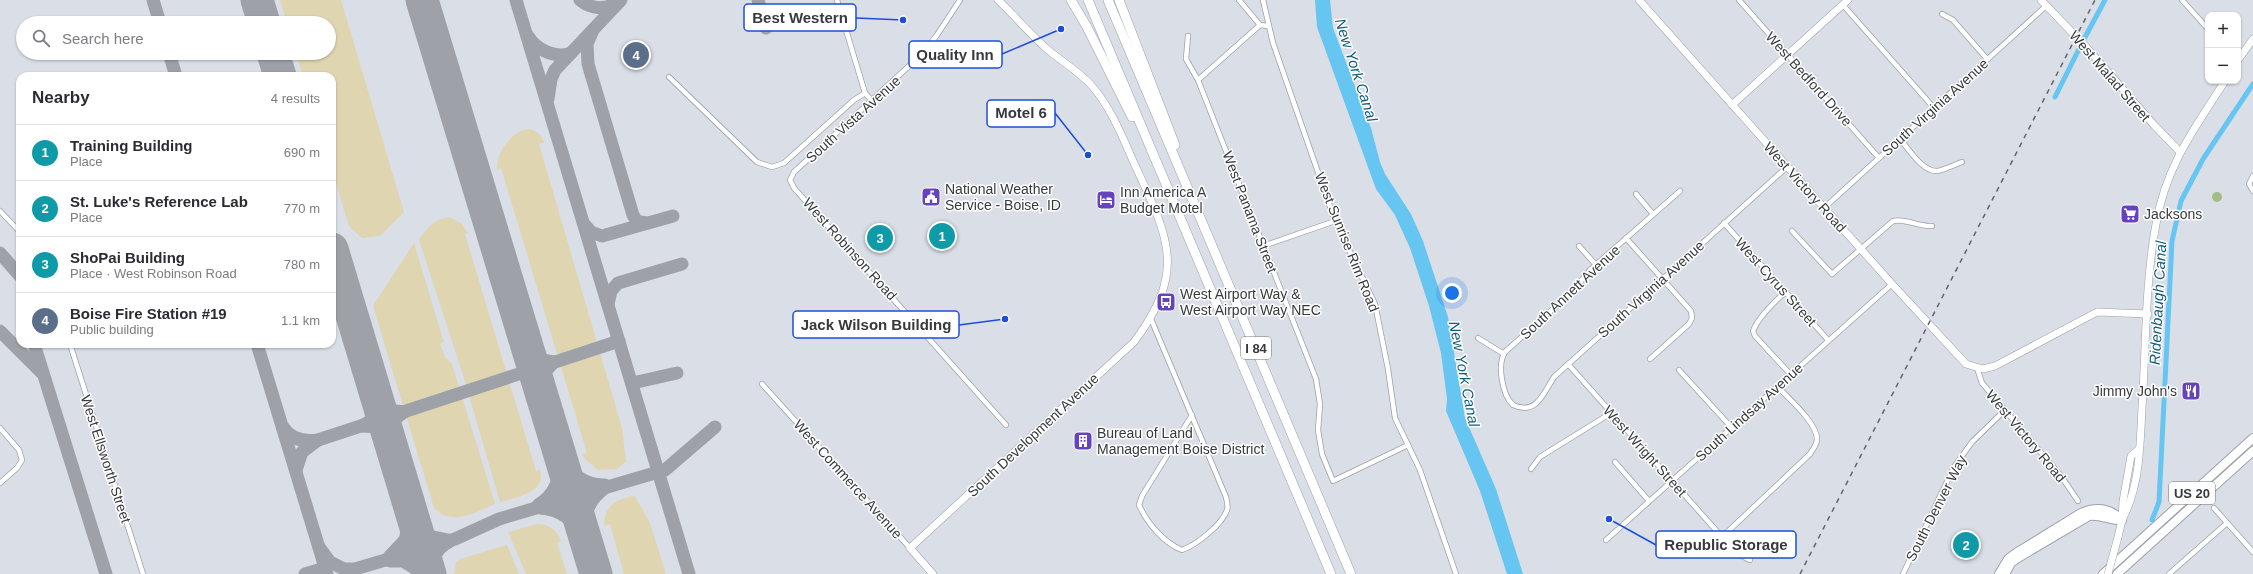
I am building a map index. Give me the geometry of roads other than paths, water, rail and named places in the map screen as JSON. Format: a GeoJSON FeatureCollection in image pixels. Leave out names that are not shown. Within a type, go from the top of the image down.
{"type":"FeatureCollection","features":[{"type":"Feature","properties":{"kind":"highway"},"geometry":{"type":"LineString","coordinates":[[1071,0],[1088,27],[1113,82],[1161,173]]}},
{"type":"Feature","properties":{"kind":"highway","name":"I 84"},"geometry":{"type":"LineString","coordinates":[[1088,0],[1330,574]]}},
{"type":"Feature","properties":{"kind":"highway","name":"I 84"},"geometry":{"type":"LineString","coordinates":[[1108,0],[1351,574]]}},
{"type":"Feature","properties":{"kind":"highway"},"geometry":{"type":"LineString","coordinates":[[1119,0],[1166,119],[1197,209]]}},
{"type":"Feature","properties":{"kind":"highway"},"geometry":{"type":"LineString","coordinates":[[1315,488],[1354,574]]}},
{"type":"Feature","properties":{"kind":"main road","name":"US 20"},"geometry":{"type":"LineString","coordinates":[[2104,574],[2253,438]]}},
{"type":"Feature","properties":{"kind":"main road","name":"US 20"},"geometry":{"type":"LineString","coordinates":[[2117,574],[2252,453]]}},
{"type":"Feature","properties":{"kind":"main road"},"geometry":{"type":"LineString","coordinates":[[1999,574],[2008,559],[2016,553],[2081,513],[2092,509],[2104,509],[2114,512],[2122,520]]}},
{"type":"Feature","properties":{"kind":"main road"},"geometry":{"type":"LineString","coordinates":[[2005,574],[2011,563],[2018,558],[2089,516],[2102,517],[2112,521],[2122,520]]}},
{"type":"Feature","properties":{"kind":"main road"},"geometry":{"type":"LineString","coordinates":[[2097,574],[2127,552]]}},
{"type":"Feature","properties":{"kind":"street"},"geometry":{"type":"LineString","coordinates":[[837,0],[866,93],[872,101]]}},
{"type":"Feature","properties":{"kind":"street","name":"South Vista Avenue"},"geometry":{"type":"LineString","coordinates":[[790,180],[794,172],[922,54],[937,35],[960,0]]}},
{"type":"Feature","properties":{"kind":"street","name":"South Development Avenue"},"geometry":{"type":"LineString","coordinates":[[910,548],[1134,342],[1151,319],[1160,301],[1165,283],[1167,270],[1166,240],[1157,214],[1114,119],[1105,103],[1090,84],[1048,50],[998,0]]}},
{"type":"Feature","properties":{"kind":"street"},"geometry":{"type":"LineString","coordinates":[[1238,0],[1260,25],[1268,26]]}},
{"type":"Feature","properties":{"kind":"street","name":"West Sunrise Rim Road"},"geometry":{"type":"LineString","coordinates":[[1263,0],[1268,26],[1335,221],[1375,304],[1388,369],[1395,418],[1420,470],[1456,574]]}},
{"type":"Feature","properties":{"kind":"street","name":"West Victory Road"},"geometry":{"type":"LineString","coordinates":[[1639,0],[1860,249],[1956,355],[1966,364],[1977,368],[1994,366],[2097,312],[2148,314]]}},
{"type":"Feature","properties":{"kind":"street","name":"West Bedford Drive"},"geometry":{"type":"LineString","coordinates":[[1738,0],[1880,158]]}},
{"type":"Feature","properties":{"kind":"street"},"geometry":{"type":"LineString","coordinates":[[2182,0],[2205,26]]}},
{"type":"Feature","properties":{"kind":"street"},"geometry":{"type":"LineString","coordinates":[[1732,105],[1843,2],[1934,108]]}},
{"type":"Feature","properties":{"kind":"street","name":"South Virginia Avenue"},"geometry":{"type":"LineString","coordinates":[[1824,208],[1987,59],[2044,3]]}},
{"type":"Feature","properties":{"kind":"street","name":"West Malad Street"},"geometry":{"type":"LineString","coordinates":[[2044,3],[2087,48],[2149,120],[2180,152]]}},
{"type":"Feature","properties":{"kind":"street"},"geometry":{"type":"LineString","coordinates":[[1942,14],[1953,20],[1987,59]]}},
{"type":"Feature","properties":{"kind":"street"},"geometry":{"type":"LineString","coordinates":[[1198,80],[1260,25]]}},
{"type":"Feature","properties":{"kind":"street","name":"West Panama Street"},"geometry":{"type":"LineString","coordinates":[[1188,36],[1186,59],[1198,80],[1316,379],[1320,404],[1319,438],[1322,454],[1333,481],[1408,445]]}},
{"type":"Feature","properties":{"kind":"street"},"geometry":{"type":"LineString","coordinates":[[2241,56],[2253,39]]}},
{"type":"Feature","properties":{"kind":"street"},"geometry":{"type":"LineString","coordinates":[[669,77],[757,162],[764,166],[772,167],[784,163],[854,100],[866,93]]}},
{"type":"Feature","properties":{"kind":"street"},"geometry":{"type":"LineString","coordinates":[[2108,574],[2122,520],[2132,502],[2139,462],[2151,257],[2156,223],[2168,180],[2180,152],[2223,84]]}},
{"type":"Feature","properties":{"kind":"street"},"geometry":{"type":"LineString","coordinates":[[1900,139],[1926,168],[1932,171],[1962,162]]}},
{"type":"Feature","properties":{"kind":"street","name":"South Virginia Avenue"},"geometry":{"type":"LineString","coordinates":[[1504,354],[1501,364],[1505,394],[1509,402],[1517,407],[1527,407],[1542,399],[1554,377],[1787,167]]}},
{"type":"Feature","properties":{"kind":"street"},"geometry":{"type":"LineString","coordinates":[[2253,176],[2249,184],[2253,191]]}},
{"type":"Feature","properties":{"kind":"street","name":"West Robinson Road"},"geometry":{"type":"LineString","coordinates":[[790,180],[794,188],[1006,425]]}},
{"type":"Feature","properties":{"kind":"street","name":"South Annett Avenue"},"geometry":{"type":"LineString","coordinates":[[1504,354],[1573,291],[1596,265],[1680,191]]}},
{"type":"Feature","properties":{"kind":"street"},"geometry":{"type":"LineString","coordinates":[[1636,194],[1654,214]]}},
{"type":"Feature","properties":{"kind":"street"},"geometry":{"type":"LineString","coordinates":[[0,211],[16,228]]}},
{"type":"Feature","properties":{"kind":"street"},"geometry":{"type":"LineString","coordinates":[[1792,231],[1832,274],[1893,221],[1899,219],[1918,226],[1932,226]]}},
{"type":"Feature","properties":{"kind":"street"},"geometry":{"type":"LineString","coordinates":[[1263,246],[1335,221]]}},
{"type":"Feature","properties":{"kind":"street","name":"West Cyrus Street"},"geometry":{"type":"LineString","coordinates":[[1724,223],[1828,340]]}},
{"type":"Feature","properties":{"kind":"street"},"geometry":{"type":"LineString","coordinates":[[1626,238],[1691,311],[1692,318],[1689,324],[1650,359]]}},
{"type":"Feature","properties":{"kind":"street"},"geometry":{"type":"LineString","coordinates":[[1580,246],[1596,265]]}},
{"type":"Feature","properties":{"kind":"street","name":"South Lindsay Avenue"},"geometry":{"type":"LineString","coordinates":[[1606,540],[1649,501],[1673,482],[1828,340],[1892,284]]}},
{"type":"Feature","properties":{"kind":"street"},"geometry":{"type":"LineString","coordinates":[[1785,292],[1756,324],[1753,331],[1755,336],[1791,375]]}},
{"type":"Feature","properties":{"kind":"street"},"geometry":{"type":"LineString","coordinates":[[1151,319],[1192,415],[1226,498],[1227,509],[1222,520],[1193,546],[1182,550],[1171,545],[1143,515],[1139,505],[1142,496],[1192,415]]}},
{"type":"Feature","properties":{"kind":"street"},"geometry":{"type":"LineString","coordinates":[[1478,338],[1504,354]]}},
{"type":"Feature","properties":{"kind":"street","name":"West Ellsworth Street"},"geometry":{"type":"LineString","coordinates":[[71,348],[143,574]]}},
{"type":"Feature","properties":{"kind":"street","name":"West Wright Street"},"geometry":{"type":"LineString","coordinates":[[1568,364],[1722,537],[1738,554],[1750,560]]}},
{"type":"Feature","properties":{"kind":"street","name":"West Victory Road"},"geometry":{"type":"LineString","coordinates":[[1977,368],[1982,384],[2061,476],[2078,501]]}},
{"type":"Feature","properties":{"kind":"street"},"geometry":{"type":"LineString","coordinates":[[1679,370],[1732,428]]}},
{"type":"Feature","properties":{"kind":"street","name":"West Commerce Avenue"},"geometry":{"type":"LineString","coordinates":[[762,384],[933,574]]}},
{"type":"Feature","properties":{"kind":"street"},"geometry":{"type":"LineString","coordinates":[[1722,537],[1810,454],[1817,440],[1811,423],[1778,387]]}},
{"type":"Feature","properties":{"kind":"street","name":"South Denver Way"},"geometry":{"type":"LineString","coordinates":[[1903,574],[1954,467],[1972,442],[2005,410]]}},
{"type":"Feature","properties":{"kind":"street"},"geometry":{"type":"LineString","coordinates":[[1531,469],[1540,457],[1611,413]]}},
{"type":"Feature","properties":{"kind":"street"},"geometry":{"type":"LineString","coordinates":[[0,428],[19,450],[22,460],[17,468],[0,483]]}},
{"type":"Feature","properties":{"kind":"street"},"geometry":{"type":"LineString","coordinates":[[2245,446],[2252,453]]}},
{"type":"Feature","properties":{"kind":"street"},"geometry":{"type":"LineString","coordinates":[[1615,462],[1649,501]]}},
{"type":"Feature","properties":{"kind":"street"},"geometry":{"type":"LineString","coordinates":[[2214,508],[2253,552]]}},
{"type":"Feature","properties":{"kind":"street"},"geometry":{"type":"LineString","coordinates":[[2169,574],[2227,523]]}},
{"type":"Feature","properties":{"kind":"water"},"geometry":{"type":"Polygon","coordinates":[[[1315,0],[1330,0],[1333,28],[1371,128],[1380,162],[1385,174],[1411,214],[1423,241],[1448,317],[1465,418],[1496,489],[1523,574],[1507,574],[1480,491],[1446,411],[1447,399],[1441,353],[1429,306],[1410,248],[1395,215],[1376,189],[1317,27],[1315,0]]]}},
{"type":"Feature","properties":{"kind":"waterway"},"geometry":{"type":"LineString","coordinates":[[2084,39],[2105,0]]}},
{"type":"Feature","properties":{"kind":"waterway"},"geometry":{"type":"LineString","coordinates":[[2055,97],[2080,47]]}},
{"type":"Feature","properties":{"kind":"waterway","name":"Ridenbaugh Canal"},"geometry":{"type":"LineString","coordinates":[[2152,520],[2159,502],[2172,241],[2181,201],[2203,159],[2253,84]]}},
{"type":"Feature","properties":{"kind":"railway"},"geometry":{"type":"LineString","coordinates":[[1800,574],[2095,0]]}},
{"type":"Feature","properties":{"kind":"place","name":"Best Western"},"geometry":{"type":"Point","coordinates":[903,20]}},
{"type":"Feature","properties":{"kind":"place","name":"Quality Inn"},"geometry":{"type":"Point","coordinates":[1061,29]}},
{"type":"Feature","properties":{"kind":"place","name":"Boise Fire Station #19"},"geometry":{"type":"Point","coordinates":[636,55]}},
{"type":"Feature","properties":{"kind":"place","name":"Motel 6"},"geometry":{"type":"Point","coordinates":[1088,155]}},
{"type":"Feature","properties":{"kind":"place","name":"National Weather Service - Boise, ID"},"geometry":{"type":"Point","coordinates":[931,197]}},
{"type":"Feature","properties":{"kind":"place","name":"Inn America A Budget Motel"},"geometry":{"type":"Point","coordinates":[1106,200]}},
{"type":"Feature","properties":{"kind":"place","name":"Jacksons"},"geometry":{"type":"Point","coordinates":[2130,214]}},
{"type":"Feature","properties":{"kind":"place","name":"Training Building"},"geometry":{"type":"Point","coordinates":[942,236]}},
{"type":"Feature","properties":{"kind":"place","name":"ShoPai Building"},"geometry":{"type":"Point","coordinates":[880,238]}},
{"type":"Feature","properties":{"kind":"place","name":"West Airport Way & West Airport Way NEC"},"geometry":{"type":"Point","coordinates":[1166,302]}},
{"type":"Feature","properties":{"kind":"place","name":"Jack Wilson Building"},"geometry":{"type":"Point","coordinates":[1005,319]}},
{"type":"Feature","properties":{"kind":"place","name":"Jimmy John's"},"geometry":{"type":"Point","coordinates":[2191,391]}},
{"type":"Feature","properties":{"kind":"place","name":"Bureau of Land Management Boise District"},"geometry":{"type":"Point","coordinates":[1083,441]}},
{"type":"Feature","properties":{"kind":"place","name":"Republic Storage"},"geometry":{"type":"Point","coordinates":[1609,519]}},
{"type":"Feature","properties":{"kind":"place","name":"St. Luke's Reference Lab"},"geometry":{"type":"Point","coordinates":[1966,545]}},
{"type":"Feature","properties":{"kind":"water label","name":"New York Canal"},"geometry":{"type":"Point","coordinates":[1356,70]}},
{"type":"Feature","properties":{"kind":"water label","name":"New York Canal"},"geometry":{"type":"Point","coordinates":[1464,374]}}]}
